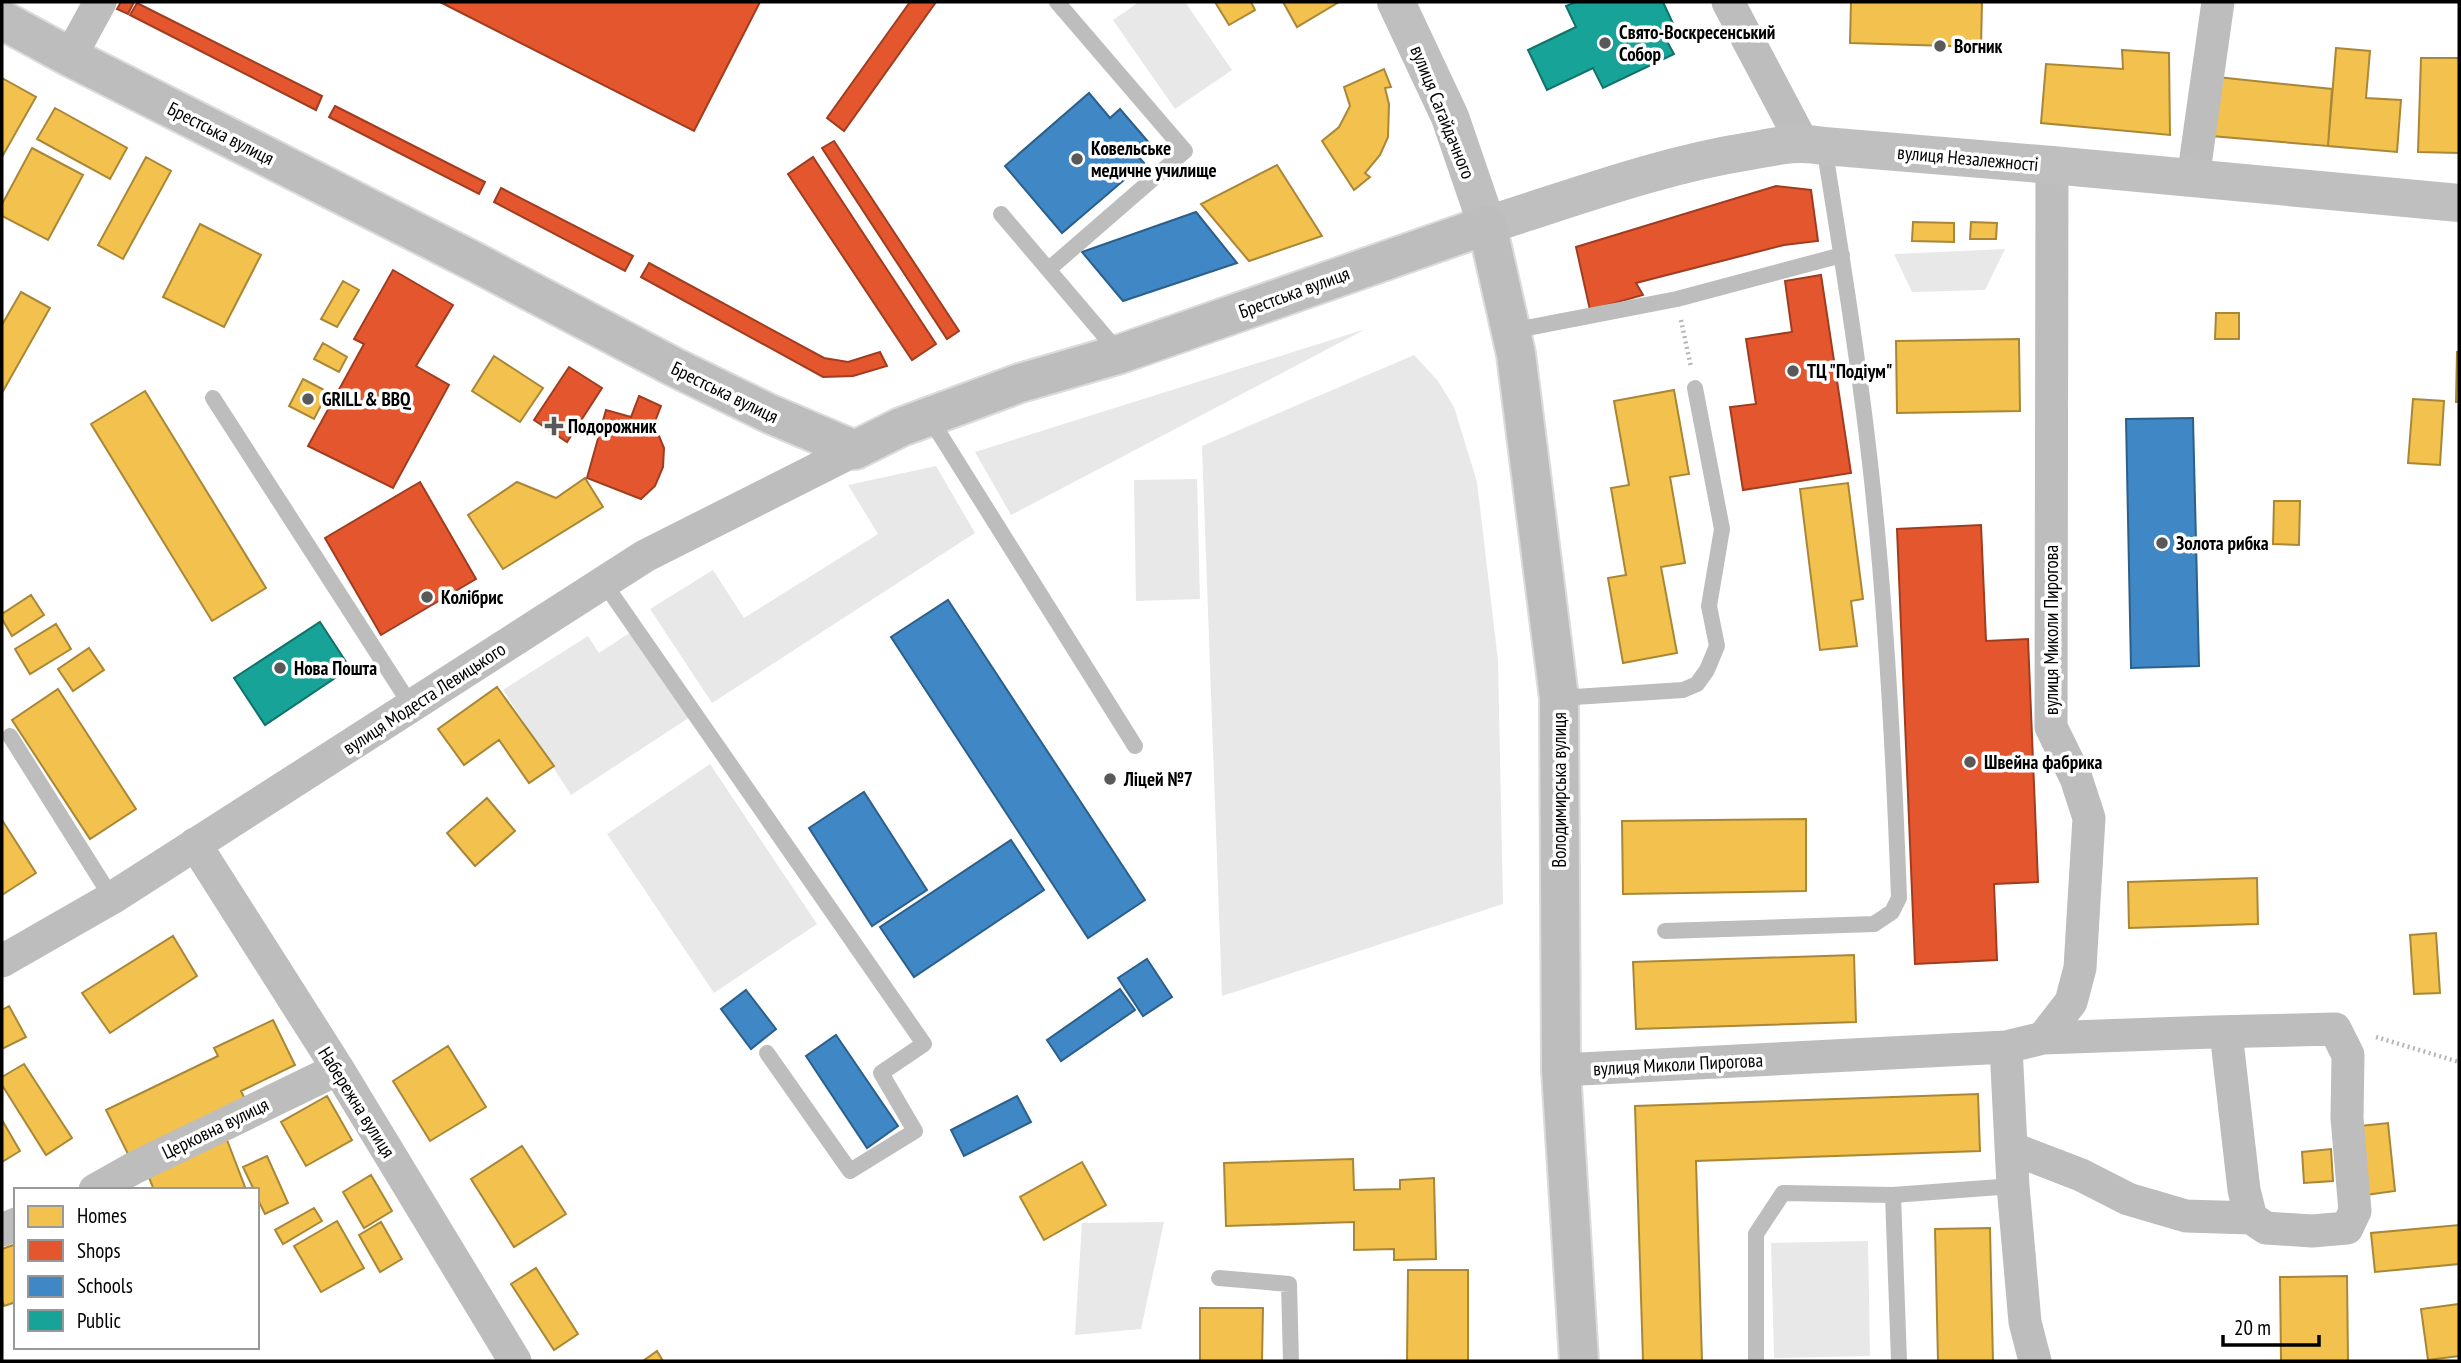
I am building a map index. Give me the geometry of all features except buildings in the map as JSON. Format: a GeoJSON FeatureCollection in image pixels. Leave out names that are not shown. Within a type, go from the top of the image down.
{"type":"FeatureCollection","features":[{"type":"Feature","properties":{"kind":"main road","name":"вулиця Сагайдачного"},"geometry":{"type":"LineString","coordinates":[[1396,2],[1450,117],[1487,225]]}},
{"type":"Feature","properties":{"kind":"main road","name":"Брестська вулиця"},"geometry":{"type":"LineString","coordinates":[[2,20],[674,367],[770,414],[855,450],[901,427],[1020,383],[1120,354],[1487,225]]}},
{"type":"Feature","properties":{"kind":"main road","name":"вулиця Незалежності"},"geometry":{"type":"LineString","coordinates":[[1487,225],[1726,154],[1813,144],[2459,203]]}},
{"type":"Feature","properties":{"kind":"main road","name":"Володимирська вулиця"},"geometry":{"type":"LineString","coordinates":[[1487,225],[1511,331],[1559,698],[1561,1070],[1579,1361]]}},
{"type":"Feature","properties":{"kind":"street"},"geometry":{"type":"LineString","coordinates":[[70,57],[100,2]]}},
{"type":"Feature","properties":{"kind":"street"},"geometry":{"type":"LineString","coordinates":[[1728,2],[1813,144]]}},
{"type":"Feature","properties":{"kind":"street"},"geometry":{"type":"LineString","coordinates":[[2193,178],[2218,2]]}},
{"type":"Feature","properties":{"kind":"street","name":"вулиця Миколи Пирогова"},"geometry":{"type":"LineString","coordinates":[[1561,1070],[2006,1047],[2043,1038],[2071,1002],[2080,968],[2089,818],[2077,778],[2051,727],[2052,165]]}},
{"type":"Feature","properties":{"kind":"street","name":"вулиця Модеста Левицького"},"geometry":{"type":"LineString","coordinates":[[2,961],[112,898],[645,556],[855,450]]}},
{"type":"Feature","properties":{"kind":"street","name":"Набережна вулиця"},"geometry":{"type":"LineString","coordinates":[[195,844],[338,1069],[516,1361]]}},
{"type":"Feature","properties":{"kind":"street"},"geometry":{"type":"LineString","coordinates":[[2011,1149],[2081,1175],[2128,1199],[2186,1216],[2251,1218],[2266,1228],[2312,1231],[2347,1228],[2355,1211],[2347,1118],[2348,1055],[2335,1029],[2043,1038]]}},
{"type":"Feature","properties":{"kind":"street"},"geometry":{"type":"LineString","coordinates":[[2226,1032],[2244,1190],[2251,1218]]}},
{"type":"Feature","properties":{"kind":"street"},"geometry":{"type":"LineString","coordinates":[[2006,1047],[2013,1186],[2025,1322],[2035,1361]]}},
{"type":"Feature","properties":{"kind":"street","name":"Церковна вулиця"},"geometry":{"type":"LineString","coordinates":[[99,1188],[134,1168],[338,1069]]}},
{"type":"Feature","properties":{"kind":"lane"},"geometry":{"type":"LineString","coordinates":[[1049,269],[1185,151],[1057,2]]}},
{"type":"Feature","properties":{"kind":"lane"},"geometry":{"type":"LineString","coordinates":[[1665,931],[1874,924],[1892,912],[1899,898],[1894,745],[1872,481],[1842,256],[1813,144]]}},
{"type":"Feature","properties":{"kind":"lane"},"geometry":{"type":"LineString","coordinates":[[1001,214],[1120,354]]}},
{"type":"Feature","properties":{"kind":"lane"},"geometry":{"type":"LineString","coordinates":[[1511,331],[1677,299],[1842,256]]}},
{"type":"Feature","properties":{"kind":"lane"},"geometry":{"type":"LineString","coordinates":[[1559,698],[1683,690],[1697,684],[1707,670],[1717,646],[1709,606],[1722,529],[1695,388]]}},
{"type":"Feature","properties":{"kind":"lane"},"geometry":{"type":"LineString","coordinates":[[213,398],[412,707]]}},
{"type":"Feature","properties":{"kind":"lane"},"geometry":{"type":"LineString","coordinates":[[929,417],[1135,746]]}},
{"type":"Feature","properties":{"kind":"lane"},"geometry":{"type":"LineString","coordinates":[[604,583],[924,1044],[881,1073],[915,1131],[850,1171],[767,1054]]}},
{"type":"Feature","properties":{"kind":"lane"},"geometry":{"type":"LineString","coordinates":[[10,736],[112,898]]}},
{"type":"Feature","properties":{"kind":"lane"},"geometry":{"type":"LineString","coordinates":[[1756,1361],[1756,1234],[1783,1193],[1893,1195],[2013,1186]]}},
{"type":"Feature","properties":{"kind":"lane"},"geometry":{"type":"LineString","coordinates":[[1893,1195],[1899,1361]]}},
{"type":"Feature","properties":{"kind":"lane"},"geometry":{"type":"LineString","coordinates":[[1219,1278],[1289,1284],[1291,1361]]}},
{"type":"Feature","properties":{"kind":"path"},"geometry":{"type":"LineString","coordinates":[[1677,299],[1695,388]]}},
{"type":"Feature","properties":{"kind":"path"},"geometry":{"type":"LineString","coordinates":[[2335,1029],[2391,1040],[2459,1062]]}},
{"type":"Feature","properties":{"kind":"shaded area"},"geometry":{"type":"Polygon","coordinates":[[[1139,2],[1185,2],[1232,70],[1175,109],[1113,20],[1139,2]]]}},
{"type":"Feature","properties":{"kind":"shaded area"},"geometry":{"type":"Polygon","coordinates":[[[2005,249],[1985,290],[1912,292],[1894,254],[2005,249]]]}},
{"type":"Feature","properties":{"kind":"shaded area"},"geometry":{"type":"Polygon","coordinates":[[[1366,329],[1011,515],[975,452],[1366,329]]]}},
{"type":"Feature","properties":{"kind":"shaded area"},"geometry":{"type":"Polygon","coordinates":[[[1414,355],[1438,381],[1454,407],[1477,482],[1498,661],[1503,904],[1222,996],[1202,446],[1414,355]]]}},
{"type":"Feature","properties":{"kind":"shaded area"},"geometry":{"type":"Polygon","coordinates":[[[936,466],[975,533],[712,703],[650,609],[713,570],[744,618],[878,534],[848,485],[936,466]]]}},
{"type":"Feature","properties":{"kind":"shaded area"},"geometry":{"type":"Polygon","coordinates":[[[1197,479],[1200,599],[1136,601],[1134,480],[1197,479]]]}},
{"type":"Feature","properties":{"kind":"shaded area"},"geometry":{"type":"Polygon","coordinates":[[[634,630],[690,717],[571,795],[503,690],[588,636],[599,653],[634,630]]]}},
{"type":"Feature","properties":{"kind":"shaded area"},"geometry":{"type":"Polygon","coordinates":[[[710,764],[817,924],[714,993],[607,834],[710,764]]]}},
{"type":"Feature","properties":{"kind":"shaded area"},"geometry":{"type":"Polygon","coordinates":[[[1164,1222],[1141,1329],[1075,1335],[1082,1223],[1164,1222]]]}},
{"type":"Feature","properties":{"kind":"shaded area"},"geometry":{"type":"Polygon","coordinates":[[[1868,1241],[1870,1356],[1774,1358],[1771,1243],[1868,1241]]]}},
{"type":"Feature","properties":{"kind":"place","name":"Свято-Воскресенський Собор"},"geometry":{"type":"Point","coordinates":[1605,43]}},
{"type":"Feature","properties":{"kind":"place","name":"Вогник"},"geometry":{"type":"Point","coordinates":[1940,46]}},
{"type":"Feature","properties":{"kind":"place","name":"Ковельське медичне училище"},"geometry":{"type":"Point","coordinates":[1077,159]}},
{"type":"Feature","properties":{"kind":"place","name":"ТЦ \"Подіум\""},"geometry":{"type":"Point","coordinates":[1793,371]}},
{"type":"Feature","properties":{"kind":"place","name":"GRILL & BBQ"},"geometry":{"type":"Point","coordinates":[308,399]}},
{"type":"Feature","properties":{"kind":"place","name":"Подорожник"},"geometry":{"type":"Point","coordinates":[554,426]}},
{"type":"Feature","properties":{"kind":"place","name":"Золота рибка"},"geometry":{"type":"Point","coordinates":[2162,543]}},
{"type":"Feature","properties":{"kind":"place","name":"Колібрис"},"geometry":{"type":"Point","coordinates":[427,597]}},
{"type":"Feature","properties":{"kind":"place","name":"Нова Пошта"},"geometry":{"type":"Point","coordinates":[280,668]}},
{"type":"Feature","properties":{"kind":"place","name":"Швейна фабрика"},"geometry":{"type":"Point","coordinates":[1970,762]}},
{"type":"Feature","properties":{"kind":"place","name":"Ліцей №7"},"geometry":{"type":"Point","coordinates":[1110,779]}}]}
